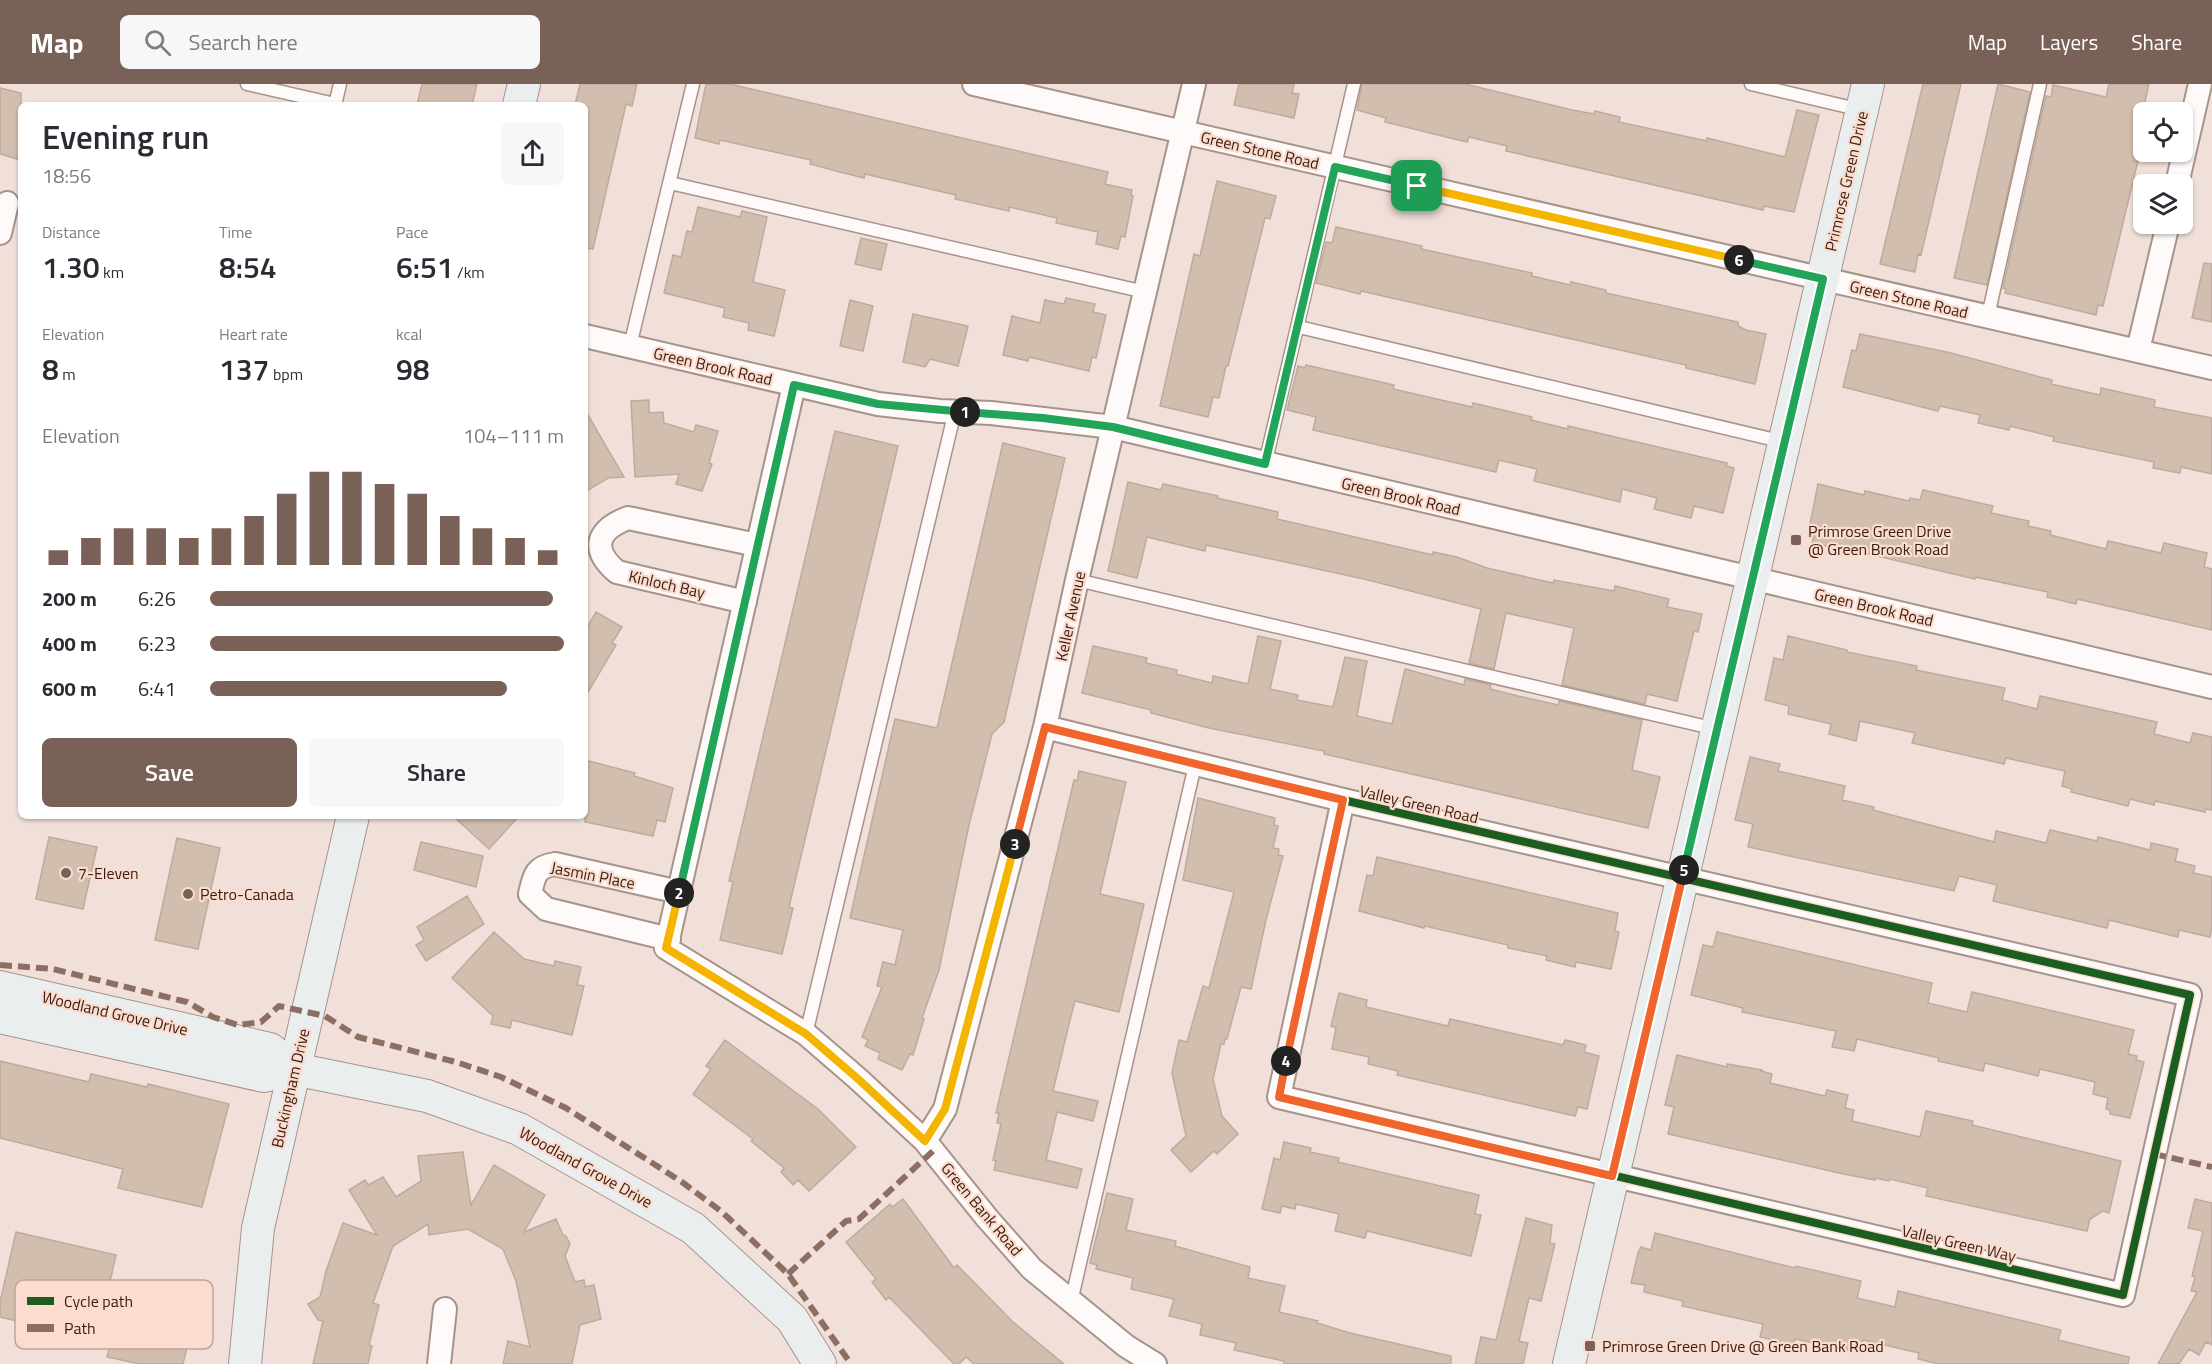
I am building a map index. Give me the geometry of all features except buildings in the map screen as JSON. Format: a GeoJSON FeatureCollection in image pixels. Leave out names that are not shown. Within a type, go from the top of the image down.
{"type":"FeatureCollection","features":[{"type":"Feature","properties":{"kind":"street"},"geometry":{"type":"LineString","coordinates":[[520,102],[524,84]]}},
{"type":"Feature","properties":{"kind":"street","name":"Green Stone Road"},"geometry":{"type":"LineString","coordinates":[[974,84],[2212,368]]}},
{"type":"Feature","properties":{"kind":"street","name":"Keller Avenue"},"geometry":{"type":"LineString","coordinates":[[925,1141],[945,1109],[1045,727],[1077,580],[1194,84]]}},
{"type":"Feature","properties":{"kind":"street"},"geometry":{"type":"LineString","coordinates":[[2179,174],[2200,84]]}},
{"type":"Feature","properties":{"kind":"street","name":"Primrose Green Drive"},"geometry":{"type":"LineString","coordinates":[[1569,1364],[1865,97]]}},
{"type":"Feature","properties":{"kind":"street"},"geometry":{"type":"LineString","coordinates":[[0,233],[9,204]]}},
{"type":"Feature","properties":{"kind":"street"},"geometry":{"type":"LineString","coordinates":[[2138,350],[2166,234]]}},
{"type":"Feature","properties":{"kind":"street","name":"Green Brook Road"},"geometry":{"type":"LineString","coordinates":[[588,337],[878,404],[991,413],[1113,427],[2212,687]]}},
{"type":"Feature","properties":{"kind":"street"},"geometry":{"type":"LineString","coordinates":[[669,939],[794,385]]}},
{"type":"Feature","properties":{"kind":"street","name":"Kinloch Bay"},"geometry":{"type":"LineString","coordinates":[[745,602],[616,572],[605,563],[600,549],[603,534],[610,524],[628,518],[757,545]]}},
{"type":"Feature","properties":{"kind":"street","name":"Valley Green Road"},"geometry":{"type":"LineString","coordinates":[[1045,727],[1195,765],[1682,879]]}},
{"type":"Feature","properties":{"kind":"street","name":"Valley Green Way"},"geometry":{"type":"LineString","coordinates":[[1343,800],[1279,1097],[2123,1295],[2190,995],[1682,879]]}},
{"type":"Feature","properties":{"kind":"street","name":"Buckingham Drive"},"geometry":{"type":"LineString","coordinates":[[245,1364],[258,1228],[352,819]]}},
{"type":"Feature","properties":{"kind":"street","name":"Jasmin Place"},"geometry":{"type":"LineString","coordinates":[[669,939],[546,909],[530,894],[534,873],[543,866],[555,864],[679,892]]}},
{"type":"Feature","properties":{"kind":"street","name":"Green Bank Road"},"geometry":{"type":"LineString","coordinates":[[669,939],[666,948],[806,1034],[857,1078],[925,1141],[1032,1269],[1126,1346],[1155,1364]]}},
{"type":"Feature","properties":{"kind":"street","name":"Woodland Grove Drive"},"geometry":{"type":"LineString","coordinates":[[0,987],[270,1049],[294,1069]]}},
{"type":"Feature","properties":{"kind":"street","name":"Woodland Grove Drive"},"geometry":{"type":"LineString","coordinates":[[0,1017],[264,1076],[294,1069],[427,1096],[519,1129],[693,1228],[792,1319],[820,1364]]}},
{"type":"Feature","properties":{"kind":"street"},"geometry":{"type":"LineString","coordinates":[[439,1364],[445,1309]]}},
{"type":"Feature","properties":{"kind":"lane"},"geometry":{"type":"LineString","coordinates":[[247,84],[326,102]]}},
{"type":"Feature","properties":{"kind":"lane"},"geometry":{"type":"LineString","coordinates":[[336,102],[340,84]]}},
{"type":"Feature","properties":{"kind":"lane"},"geometry":{"type":"LineString","coordinates":[[630,346],[693,84]]}},
{"type":"Feature","properties":{"kind":"lane"},"geometry":{"type":"LineString","coordinates":[[1265,464],[1299,327],[1354,84]]}},
{"type":"Feature","properties":{"kind":"lane"},"geometry":{"type":"LineString","coordinates":[[1751,84],[1865,97]]}},
{"type":"Feature","properties":{"kind":"lane"},"geometry":{"type":"LineString","coordinates":[[1988,316],[2040,84]]}},
{"type":"Feature","properties":{"kind":"lane"},"geometry":{"type":"LineString","coordinates":[[670,183],[1145,292]]}},
{"type":"Feature","properties":{"kind":"lane"},"geometry":{"type":"LineString","coordinates":[[1299,327],[1784,442]]}},
{"type":"Feature","properties":{"kind":"lane"},"geometry":{"type":"LineString","coordinates":[[806,1034],[955,411]]}},
{"type":"Feature","properties":{"kind":"lane"},"geometry":{"type":"LineString","coordinates":[[1077,580],[1717,729]]}},
{"type":"Feature","properties":{"kind":"lane"},"geometry":{"type":"LineString","coordinates":[[1071,1302],[1195,765]]}},
{"type":"Feature","properties":{"kind":"marked path"},"geometry":{"type":"LineString","coordinates":[[0,965],[53,969],[187,1002],[213,1017],[238,1025],[261,1022],[279,1006],[325,1016],[358,1037],[456,1062],[501,1077],[566,1108],[682,1182],[722,1212],[788,1274],[851,1364]]}},
{"type":"Feature","properties":{"kind":"marked path"},"geometry":{"type":"LineString","coordinates":[[788,1274],[846,1221],[859,1219],[933,1151]]}},
{"type":"Feature","properties":{"kind":"marked path"},"geometry":{"type":"LineString","coordinates":[[2154,1154],[2212,1167]]}},
{"type":"Feature","properties":{"kind":"cycle path"},"geometry":{"type":"LineString","coordinates":[[1045,727],[1343,800],[2190,995],[2123,1295],[1279,1097],[1343,800]]}},
{"type":"Feature","properties":{"kind":"place","name":"Primrose Green Drive @ Green Brook Road"},"geometry":{"type":"Point","coordinates":[1796,540]}},
{"type":"Feature","properties":{"kind":"place","name":"7-Eleven"},"geometry":{"type":"Point","coordinates":[66,873]}},
{"type":"Feature","properties":{"kind":"place","name":"Petro-Canada"},"geometry":{"type":"Point","coordinates":[188,894]}},
{"type":"Feature","properties":{"kind":"place","name":"Primrose Green Drive @ Green Bank Road"},"geometry":{"type":"Point","coordinates":[1590,1346]}},
{"type":"Feature","properties":{"kind":"route"},"geometry":{"type":"LineString","coordinates":[[1335,167],[1417,186],[1823,279],[1612,1176],[1279,1097],[1343,800],[1045,727],[945,1109],[925,1141],[806,1034],[666,948],[794,385],[878,404],[1043,418],[1113,427],[1265,464],[1335,167]]}}]}
